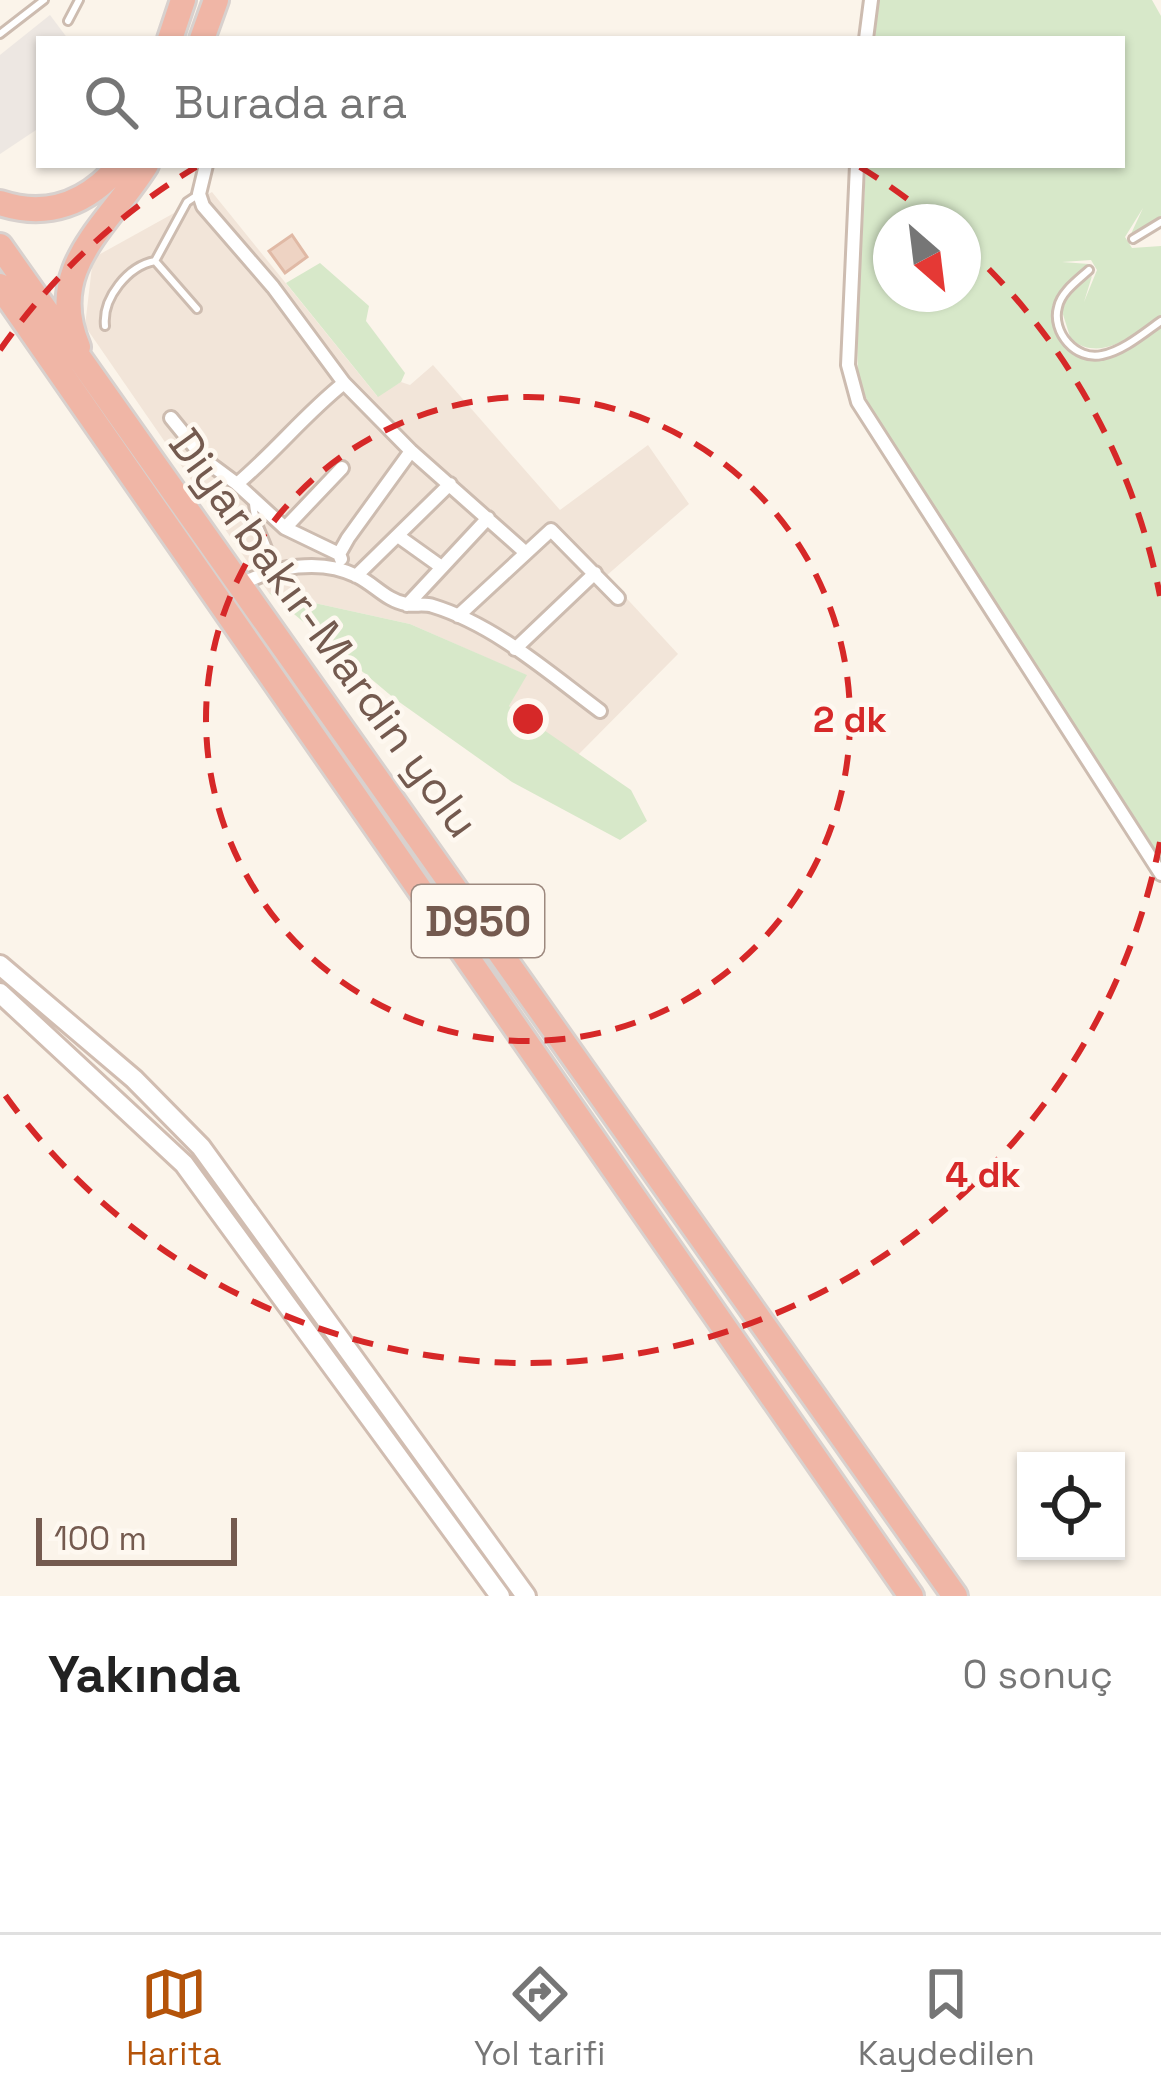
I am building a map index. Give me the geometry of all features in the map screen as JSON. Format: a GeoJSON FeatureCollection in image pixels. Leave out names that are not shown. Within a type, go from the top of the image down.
{"type":"FeatureCollection","features":[{"type":"Feature","properties":{"kind":"highway"},"geometry":{"type":"LineString","coordinates":[[171,36],[183,0]]}},
{"type":"Feature","properties":{"kind":"highway"},"geometry":{"type":"LineString","coordinates":[[203,36],[216,0]]}},
{"type":"Feature","properties":{"kind":"highway"},"geometry":{"type":"LineString","coordinates":[[0,203],[62,208],[103,185],[117,168]]}},
{"type":"Feature","properties":{"kind":"highway"},"geometry":{"type":"LineString","coordinates":[[96,386],[66,306],[70,282],[84,248],[144,168]]}},
{"type":"Feature","properties":{"kind":"highway","name":"Diyarbakır-Mardin yolu"},"geometry":{"type":"LineString","coordinates":[[0,246],[955,1596]]}},
{"type":"Feature","properties":{"kind":"highway","name":"Diyarbakır-Mardin yolu"},"geometry":{"type":"LineString","coordinates":[[0,286],[911,1596]]}},
{"type":"Feature","properties":{"kind":"street"},"geometry":{"type":"LineString","coordinates":[[866,36],[871,0]]}},
{"type":"Feature","properties":{"kind":"street"},"geometry":{"type":"LineString","coordinates":[[205,168],[199,194],[203,206],[273,286],[344,382],[411,451],[526,553]]}},
{"type":"Feature","properties":{"kind":"street"},"geometry":{"type":"LineString","coordinates":[[857,168],[848,365],[857,402],[1161,874]]}},
{"type":"Feature","properties":{"kind":"street"},"geometry":{"type":"LineString","coordinates":[[237,484],[280,447],[301,418],[344,382]]}},
{"type":"Feature","properties":{"kind":"street"},"geometry":{"type":"LineString","coordinates":[[171,418],[206,461],[285,528],[339,554],[351,574]]}},
{"type":"Feature","properties":{"kind":"street"},"geometry":{"type":"LineString","coordinates":[[339,554],[411,451]]}},
{"type":"Feature","properties":{"kind":"street"},"geometry":{"type":"LineString","coordinates":[[285,528],[342,468]]}},
{"type":"Feature","properties":{"kind":"street"},"geometry":{"type":"LineString","coordinates":[[351,574],[398,536],[449,484]]}},
{"type":"Feature","properties":{"kind":"street"},"geometry":{"type":"LineString","coordinates":[[407,605],[488,518]]}},
{"type":"Feature","properties":{"kind":"street"},"geometry":{"type":"LineString","coordinates":[[458,616],[551,530],[618,598]]}},
{"type":"Feature","properties":{"kind":"street"},"geometry":{"type":"LineString","coordinates":[[398,536],[440,566]]}},
{"type":"Feature","properties":{"kind":"street"},"geometry":{"type":"LineString","coordinates":[[240,585],[272,569],[303,567],[351,574],[407,605],[434,606],[458,616],[515,649],[600,711]]}},
{"type":"Feature","properties":{"kind":"street"},"geometry":{"type":"LineString","coordinates":[[515,649],[595,573]]}},
{"type":"Feature","properties":{"kind":"street"},"geometry":{"type":"LineString","coordinates":[[0,965],[134,1079],[201,1147],[526,1596]]}},
{"type":"Feature","properties":{"kind":"street"},"geometry":{"type":"LineString","coordinates":[[0,993],[184,1164],[500,1596]]}},
{"type":"Feature","properties":{"kind":"lane"},"geometry":{"type":"LineString","coordinates":[[0,34],[44,0]]}},
{"type":"Feature","properties":{"kind":"lane"},"geometry":{"type":"LineString","coordinates":[[68,21],[80,0]]}},
{"type":"Feature","properties":{"kind":"lane"},"geometry":{"type":"LineString","coordinates":[[105,326],[104,314],[123,280],[136,268],[155,261],[187,202],[199,194]]}},
{"type":"Feature","properties":{"kind":"lane"},"geometry":{"type":"LineString","coordinates":[[1133,239],[1161,222]]}},
{"type":"Feature","properties":{"kind":"lane"},"geometry":{"type":"LineString","coordinates":[[155,261],[197,308]]}},
{"type":"Feature","properties":{"kind":"lane"},"geometry":{"type":"LineString","coordinates":[[1089,270],[1058,307],[1058,328],[1067,343],[1085,355],[1103,356],[1161,321]]}},
{"type":"Feature","properties":{"kind":"lane"},"geometry":{"type":"LineString","coordinates":[[253,498],[251,507],[272,557],[272,569]]}},
{"type":"Feature","properties":{"kind":"shaded area"},"geometry":{"type":"Polygon","coordinates":[[[50,15],[66,36],[36,36],[36,130],[0,154],[0,55],[50,15]]]}},
{"type":"Feature","properties":{"kind":"shaded area"},"geometry":{"type":"Polygon","coordinates":[[[212,192],[377,396],[401,382],[410,385],[433,365],[560,510],[648,445],[689,504],[606,576],[678,654],[577,756],[509,706],[526,675],[410,624],[269,593],[85,326],[93,258],[212,192]]]}},
{"type":"Feature","properties":{"kind":"green space"},"geometry":{"type":"Polygon","coordinates":[[[878,0],[1152,0],[1161,16],[1161,216],[1130,236],[1143,208],[1125,237],[1132,248],[1161,246],[1161,315],[1107,347],[1071,340],[1061,308],[1071,290],[1092,276],[1084,302],[1097,270],[1091,260],[1062,262],[1089,264],[1064,287],[1054,315],[1060,338],[1087,358],[1116,353],[1161,326],[1161,858],[871,410],[858,378],[866,168],[1125,168],[1125,36],[875,36],[878,0]]]}},
{"type":"Feature","properties":{"kind":"green space"},"geometry":{"type":"Polygon","coordinates":[[[320,263],[369,306],[366,321],[405,373],[401,382],[378,397],[286,283],[320,263]]]}},
{"type":"Feature","properties":{"kind":"green space"},"geometry":{"type":"Polygon","coordinates":[[[269,593],[410,624],[527,675],[509,706],[631,790],[647,821],[620,840],[512,782],[395,699],[269,593]]]}},
{"type":"Feature","properties":{"kind":"building"},"geometry":{"type":"Polygon","coordinates":[[[292,235],[307,257],[285,273],[269,251],[292,235]]]}}]}
